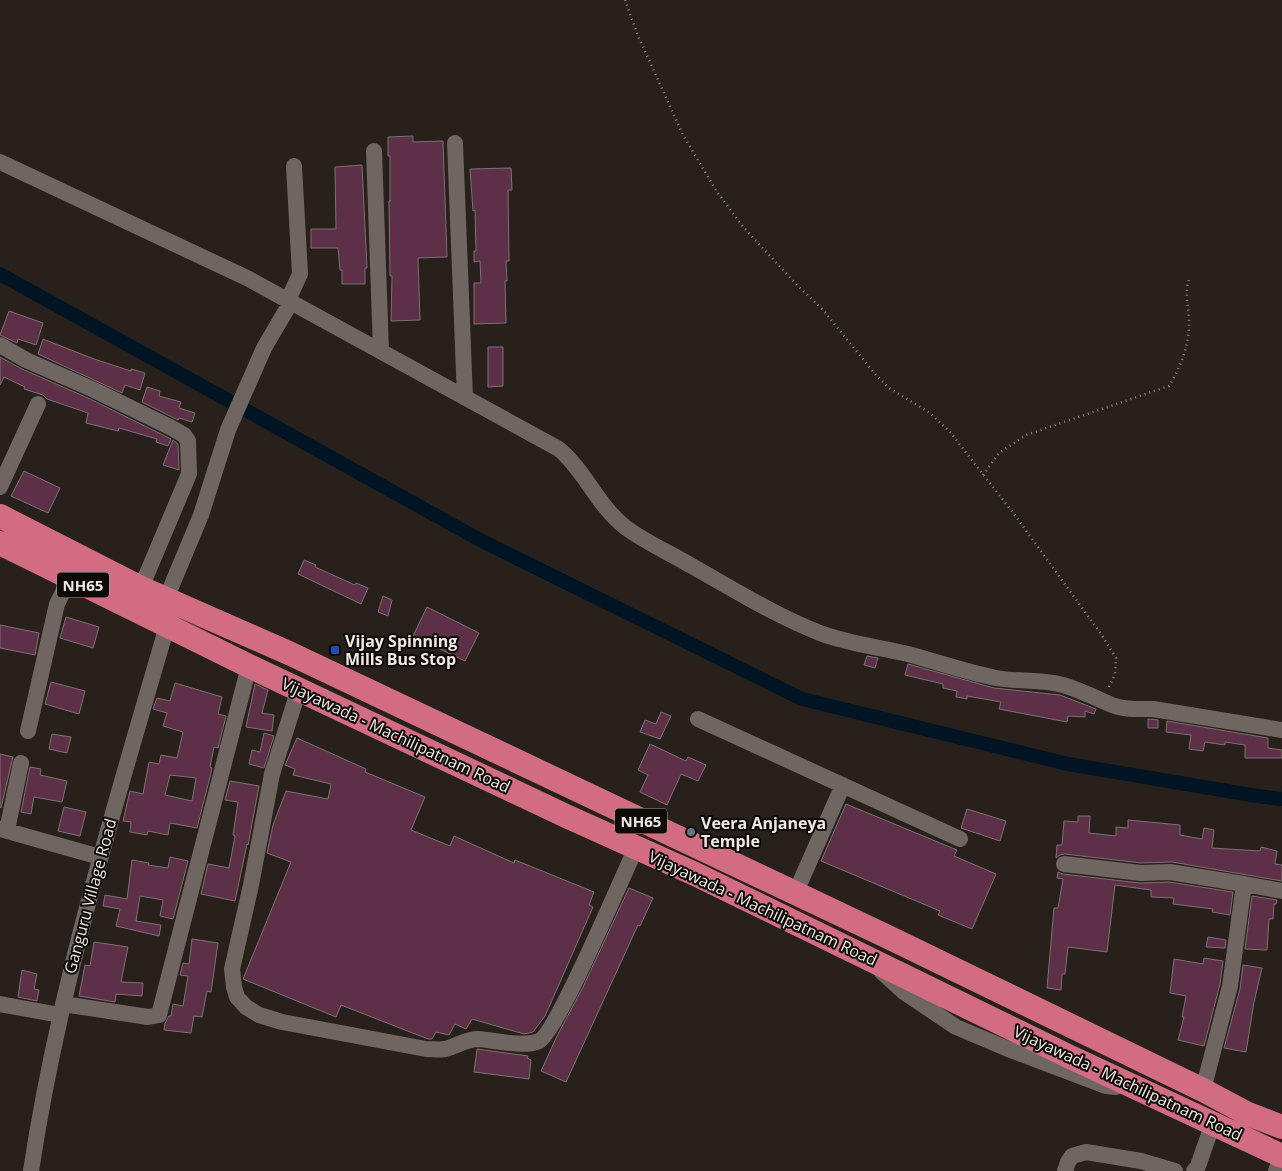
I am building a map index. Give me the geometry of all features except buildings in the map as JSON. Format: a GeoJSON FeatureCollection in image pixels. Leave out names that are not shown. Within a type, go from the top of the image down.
{"type":"FeatureCollection","features":[{"type":"Feature","properties":{"kind":"highway","name":"Vijayawada - Machilipatnam Road"},"geometry":{"type":"LineString","coordinates":[[0,516],[141,588],[291,654],[1203,1090],[1275,1137]]}},
{"type":"Feature","properties":{"kind":"highway","name":"Vijayawada - Machilipatnam Road"},"geometry":{"type":"LineString","coordinates":[[0,543],[249,666],[861,954],[1213,1123],[1275,1137]]}},
{"type":"Feature","properties":{"kind":"street"},"geometry":{"type":"LineString","coordinates":[[455,143],[465,398]]}},
{"type":"Feature","properties":{"kind":"street"},"geometry":{"type":"LineString","coordinates":[[374,150],[381,351]]}},
{"type":"Feature","properties":{"kind":"street"},"geometry":{"type":"LineString","coordinates":[[0,162],[238,274],[559,449],[571,459],[607,509],[623,526],[647,542],[771,612],[847,642],[910,655],[997,678],[1034,680],[1063,685],[1104,699],[1112,705],[1131,709],[1153,709],[1282,730]]}},
{"type":"Feature","properties":{"kind":"street"},"geometry":{"type":"LineString","coordinates":[[166,599],[201,515],[228,430],[264,348],[289,301],[300,274],[294,166]]}},
{"type":"Feature","properties":{"kind":"street"},"geometry":{"type":"LineString","coordinates":[[0,345],[26,360],[92,389],[170,427],[184,435],[188,441],[189,474],[141,588]]}},
{"type":"Feature","properties":{"kind":"street"},"geometry":{"type":"LineString","coordinates":[[0,487],[38,404]]}},
{"type":"Feature","properties":{"kind":"street"},"geometry":{"type":"LineString","coordinates":[[28,731],[57,604],[71,579]]}},
{"type":"Feature","properties":{"kind":"street","name":"Ganguru Village Road"},"geometry":{"type":"LineString","coordinates":[[31,1171],[38,1122],[62,1010],[100,857],[167,626]]}},
{"type":"Feature","properties":{"kind":"street"},"geometry":{"type":"LineString","coordinates":[[0,1004],[148,1017],[159,1015],[249,666]]}},
{"type":"Feature","properties":{"kind":"street"},"geometry":{"type":"LineString","coordinates":[[299,689],[272,774],[251,885],[232,969],[237,996],[246,1007],[259,1015],[282,1022],[426,1049],[439,1050],[475,1039],[522,1043],[538,1041],[551,1028],[573,986],[636,848]]}},
{"type":"Feature","properties":{"kind":"street"},"geometry":{"type":"LineString","coordinates":[[698,719],[960,840]]}},
{"type":"Feature","properties":{"kind":"street"},"geometry":{"type":"LineString","coordinates":[[21,763],[3,830],[100,857]]}},
{"type":"Feature","properties":{"kind":"street"},"geometry":{"type":"LineString","coordinates":[[795,894],[843,786]]}},
{"type":"Feature","properties":{"kind":"street"},"geometry":{"type":"LineString","coordinates":[[1064,864],[1141,873],[1170,872],[1282,891]]}},
{"type":"Feature","properties":{"kind":"street"},"geometry":{"type":"LineString","coordinates":[[1203,1090],[1230,986],[1244,884]]}},
{"type":"Feature","properties":{"kind":"street"},"geometry":{"type":"LineString","coordinates":[[1194,1171],[1198,1166],[1213,1123]]}},
{"type":"Feature","properties":{"kind":"street"},"geometry":{"type":"LineString","coordinates":[[1065,1171],[1072,1156],[1086,1152],[1141,1160],[1175,1171]]}},
{"type":"Feature","properties":{"kind":"path"},"geometry":{"type":"LineString","coordinates":[[625,0],[638,36],[683,135],[722,199],[744,228],[796,285],[824,310],[876,375],[889,388],[930,413],[950,432],[1014,514],[1102,634],[1116,658],[1115,674],[1104,699]]}},
{"type":"Feature","properties":{"kind":"path"},"geometry":{"type":"LineString","coordinates":[[982,475],[999,453],[1026,435],[1170,386],[1178,372],[1186,347],[1189,325],[1186,285],[1190,277]]}},
{"type":"Feature","properties":{"kind":"waterway"},"geometry":{"type":"LineString","coordinates":[[0,274],[480,540],[802,699],[1068,764],[1282,799]]}},
{"type":"Feature","properties":{"kind":"place","name":"Vijay Spinning Mills Bus Stop"},"geometry":{"type":"Point","coordinates":[335,650]}},
{"type":"Feature","properties":{"kind":"place","name":"Veera Anjaneya Temple"},"geometry":{"type":"Point","coordinates":[691,832]}}]}
